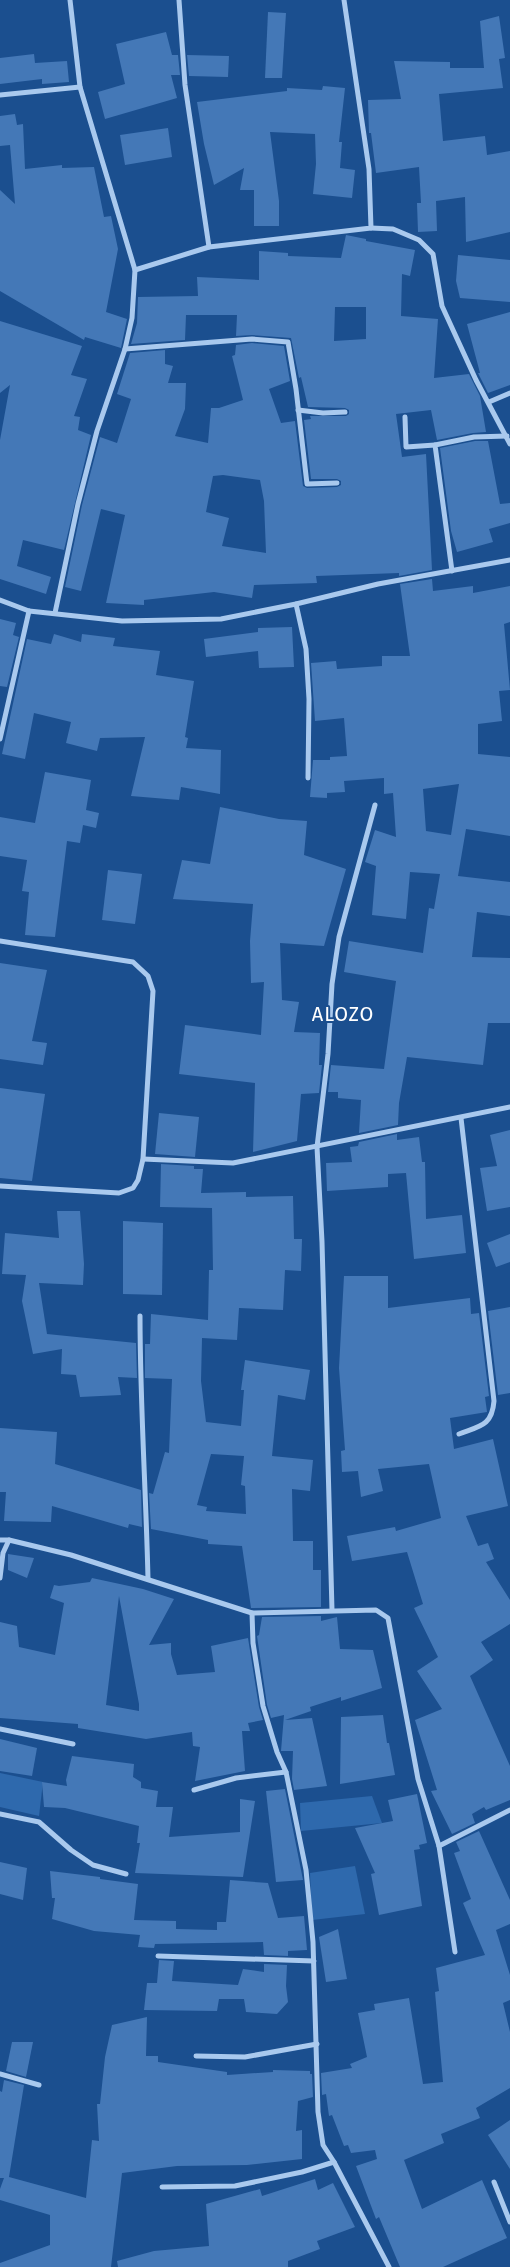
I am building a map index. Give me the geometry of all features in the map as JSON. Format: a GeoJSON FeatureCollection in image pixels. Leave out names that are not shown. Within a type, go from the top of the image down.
{"type":"FeatureCollection","features":[{"type":"Feature","properties":{"kind":"street"},"geometry":{"type":"LineString","coordinates":[[55,613],[78,504],[97,431],[125,349],[132,318],[135,270],[80,87],[70,0]]}},
{"type":"Feature","properties":{"kind":"street"},"geometry":{"type":"LineString","coordinates":[[179,0],[185,85],[208,247]]}},
{"type":"Feature","properties":{"kind":"street"},"geometry":{"type":"LineString","coordinates":[[344,0],[369,169],[370,228]]}},
{"type":"Feature","properties":{"kind":"street"},"geometry":{"type":"LineString","coordinates":[[0,94],[80,87]]}},
{"type":"Feature","properties":{"kind":"street"},"geometry":{"type":"LineString","coordinates":[[135,270],[208,247],[370,228],[393,229],[419,240],[433,254],[442,306],[476,380],[510,444]]}},
{"type":"Feature","properties":{"kind":"street"},"geometry":{"type":"LineString","coordinates":[[125,349],[252,339],[288,342],[307,484],[337,483]]}},
{"type":"Feature","properties":{"kind":"street"},"geometry":{"type":"LineString","coordinates":[[489,402],[510,393]]}},
{"type":"Feature","properties":{"kind":"street"},"geometry":{"type":"LineString","coordinates":[[298,410],[323,413],[345,412]]}},
{"type":"Feature","properties":{"kind":"street"},"geometry":{"type":"LineString","coordinates":[[405,417],[406,447],[435,445],[474,437],[506,436]]}},
{"type":"Feature","properties":{"kind":"street"},"geometry":{"type":"LineString","coordinates":[[435,445],[452,570]]}},
{"type":"Feature","properties":{"kind":"street"},"geometry":{"type":"LineString","coordinates":[[0,600],[29,611],[122,621],[221,619],[296,604],[378,584],[510,560]]}},
{"type":"Feature","properties":{"kind":"street"},"geometry":{"type":"LineString","coordinates":[[296,604],[306,649],[310,751],[308,778]]}},
{"type":"Feature","properties":{"kind":"street"},"geometry":{"type":"LineString","coordinates":[[0,739],[29,611]]}},
{"type":"Feature","properties":{"kind":"street"},"geometry":{"type":"LineString","coordinates":[[332,1610],[318,1147],[328,1054],[332,984],[339,937],[375,805]]}},
{"type":"Feature","properties":{"kind":"street"},"geometry":{"type":"LineString","coordinates":[[0,940],[133,962],[148,976],[153,991],[143,1158],[138,1180],[133,1188],[120,1193],[0,1186]]}},
{"type":"Feature","properties":{"kind":"street"},"geometry":{"type":"LineString","coordinates":[[143,1158],[233,1163],[510,1107]]}},
{"type":"Feature","properties":{"kind":"street"},"geometry":{"type":"LineString","coordinates":[[459,1434],[488,1421],[493,1414],[494,1401],[462,1118]]}},
{"type":"Feature","properties":{"kind":"street"},"geometry":{"type":"LineString","coordinates":[[140,1316],[140,1406],[146,1489],[148,1579]]}},
{"type":"Feature","properties":{"kind":"street"},"geometry":{"type":"LineString","coordinates":[[0,1540],[9,1540],[71,1555],[252,1612],[294,1613],[332,1610],[376,1610],[388,1618],[418,1779],[439,1846],[455,1952]]}},
{"type":"Feature","properties":{"kind":"street"},"geometry":{"type":"LineString","coordinates":[[0,1578],[3,1553],[9,1540]]}},
{"type":"Feature","properties":{"kind":"street"},"geometry":{"type":"LineString","coordinates":[[252,1612],[253,1643],[263,1706],[277,1752],[286,1772],[306,1870],[314,1961],[318,2112],[323,2145],[334,2162],[389,2267]]}},
{"type":"Feature","properties":{"kind":"street"},"geometry":{"type":"LineString","coordinates":[[0,1729],[73,1744]]}},
{"type":"Feature","properties":{"kind":"street"},"geometry":{"type":"LineString","coordinates":[[194,1790],[236,1778],[286,1772]]}},
{"type":"Feature","properties":{"kind":"street"},"geometry":{"type":"LineString","coordinates":[[439,1846],[510,1810]]}},
{"type":"Feature","properties":{"kind":"street"},"geometry":{"type":"LineString","coordinates":[[0,1814],[39,1822],[71,1850],[93,1865],[126,1874]]}},
{"type":"Feature","properties":{"kind":"street"},"geometry":{"type":"LineString","coordinates":[[158,1956],[314,1961]]}},
{"type":"Feature","properties":{"kind":"street"},"geometry":{"type":"LineString","coordinates":[[196,2056],[245,2057],[317,2044]]}},
{"type":"Feature","properties":{"kind":"street"},"geometry":{"type":"LineString","coordinates":[[0,2074],[39,2085]]}},
{"type":"Feature","properties":{"kind":"street"},"geometry":{"type":"LineString","coordinates":[[162,2187],[235,2186],[302,2172],[334,2162]]}},
{"type":"Feature","properties":{"kind":"street"},"geometry":{"type":"LineString","coordinates":[[494,2182],[510,2222]]}},
{"type":"Feature","properties":{"kind":"shaded area"},"geometry":{"type":"Polygon","coordinates":[[[0,1773],[43,1782],[39,1816],[0,1807],[0,1773]]]}},
{"type":"Feature","properties":{"kind":"shaded area"},"geometry":{"type":"Polygon","coordinates":[[[372,1796],[382,1823],[301,1831],[300,1803],[372,1796]]]}},
{"type":"Feature","properties":{"kind":"shaded area"},"geometry":{"type":"Polygon","coordinates":[[[355,1866],[365,1914],[312,1920],[310,1873],[355,1866]]]}},
{"type":"Feature","properties":{"kind":"building"},"geometry":{"type":"Polygon","coordinates":[[[268,12],[286,13],[282,78],[265,78],[268,12]]]}},
{"type":"Feature","properties":{"kind":"building"},"geometry":{"type":"Polygon","coordinates":[[[499,16],[505,58],[499,59],[503,88],[439,94],[443,141],[485,136],[487,155],[510,151],[510,232],[466,242],[465,197],[436,201],[437,231],[418,232],[417,203],[421,203],[419,167],[376,173],[371,133],[369,133],[368,100],[401,99],[394,61],[450,62],[450,68],[484,68],[480,21],[499,16]]]}},
{"type":"Feature","properties":{"kind":"building"},"geometry":{"type":"Polygon","coordinates":[[[166,32],[172,55],[178,55],[180,75],[171,75],[177,98],[105,119],[98,92],[125,84],[116,44],[166,32]]]}},
{"type":"Feature","properties":{"kind":"building"},"geometry":{"type":"Polygon","coordinates":[[[34,54],[35,63],[67,61],[69,82],[42,84],[42,79],[0,84],[0,58],[34,54]]]}},
{"type":"Feature","properties":{"kind":"building"},"geometry":{"type":"Polygon","coordinates":[[[187,55],[229,56],[228,77],[189,76],[187,55]]]}},
{"type":"Feature","properties":{"kind":"building"},"geometry":{"type":"Polygon","coordinates":[[[323,86],[345,88],[339,142],[342,142],[340,168],[355,170],[352,198],[313,194],[316,164],[315,134],[270,132],[279,201],[279,226],[254,226],[254,190],[240,190],[244,168],[214,185],[204,144],[197,102],[287,91],[287,88],[322,90],[323,86]]]}},
{"type":"Feature","properties":{"kind":"building"},"geometry":{"type":"Polygon","coordinates":[[[15,114],[17,125],[23,124],[25,169],[62,165],[62,168],[94,167],[104,217],[111,216],[118,249],[106,312],[127,319],[121,348],[85,337],[84,340],[0,291],[0,190],[15,204],[10,145],[0,146],[0,116],[15,114]]]}},
{"type":"Feature","properties":{"kind":"building"},"geometry":{"type":"Polygon","coordinates":[[[168,128],[172,157],[125,165],[120,135],[168,128]]]}},
{"type":"Feature","properties":{"kind":"building"},"geometry":{"type":"Polygon","coordinates":[[[346,235],[366,239],[366,241],[415,250],[410,276],[402,274],[401,316],[438,319],[434,378],[469,374],[480,396],[486,432],[437,440],[431,410],[396,414],[402,457],[426,454],[432,570],[399,576],[399,573],[316,576],[317,583],[254,585],[252,598],[214,592],[144,600],[144,605],[106,603],[125,515],[101,509],[81,591],[65,587],[82,505],[100,437],[117,443],[131,399],[117,394],[130,353],[165,350],[165,364],[173,366],[168,383],[186,383],[185,409],[175,436],[208,443],[211,408],[219,408],[243,400],[232,356],[235,355],[236,345],[252,343],[284,346],[290,381],[269,389],[281,423],[295,421],[303,486],[307,488],[337,487],[341,485],[341,481],[337,479],[311,479],[304,420],[311,419],[310,416],[346,416],[349,414],[349,410],[345,408],[308,407],[301,377],[299,378],[291,338],[252,335],[236,336],[237,315],[186,315],[185,340],[131,344],[137,323],[138,297],[198,296],[197,277],[259,280],[259,251],[288,253],[288,256],[341,258],[346,235]],[[335,307],[334,341],[366,339],[366,307],[335,307]],[[223,475],[213,476],[206,512],[229,518],[222,546],[266,553],[264,501],[260,480],[223,475]]]}},
{"type":"Feature","properties":{"kind":"building"},"geometry":{"type":"Polygon","coordinates":[[[458,255],[510,260],[510,302],[460,298],[456,281],[458,255]]]}},
{"type":"Feature","properties":{"kind":"building"},"geometry":{"type":"Polygon","coordinates":[[[510,312],[510,385],[488,393],[478,373],[480,373],[467,324],[510,312]]]}},
{"type":"Feature","properties":{"kind":"building"},"geometry":{"type":"Polygon","coordinates":[[[0,321],[82,346],[71,375],[87,379],[74,416],[80,417],[78,430],[91,435],[64,550],[23,540],[17,566],[51,577],[46,594],[0,579],[0,440],[10,385],[0,393],[0,321]]]}},
{"type":"Feature","properties":{"kind":"building"},"geometry":{"type":"Polygon","coordinates":[[[475,441],[488,441],[500,504],[510,503],[510,523],[489,529],[493,542],[457,552],[451,531],[440,448],[475,441]]]}},
{"type":"Feature","properties":{"kind":"building"},"geometry":{"type":"Polygon","coordinates":[[[432,579],[433,591],[473,586],[473,593],[510,586],[510,622],[504,624],[510,690],[499,691],[502,721],[478,724],[478,754],[510,757],[510,836],[466,829],[458,876],[510,882],[510,916],[477,912],[472,957],[510,958],[510,1023],[488,1023],[483,1065],[407,1057],[399,1103],[398,1125],[359,1133],[361,1100],[338,1098],[338,1092],[328,1092],[331,1065],[384,1069],[396,981],[344,972],[349,941],[423,953],[429,908],[434,909],[440,874],[410,872],[406,919],[372,915],[376,866],[365,862],[375,830],[396,837],[393,793],[384,794],[384,778],[344,781],[345,792],[327,793],[327,798],[310,797],[313,760],[330,760],[330,757],[347,756],[344,718],[315,721],[311,663],[336,661],[337,669],[382,666],[382,656],[410,656],[400,584],[432,579]],[[459,784],[423,789],[426,831],[451,835],[459,784]]]}},
{"type":"Feature","properties":{"kind":"building"},"geometry":{"type":"Polygon","coordinates":[[[0,619],[16,623],[13,635],[19,637],[7,687],[0,686],[0,619]]]}},
{"type":"Feature","properties":{"kind":"building"},"geometry":{"type":"Polygon","coordinates":[[[292,627],[294,667],[259,668],[258,651],[206,657],[204,639],[258,632],[258,628],[292,627]]]}},
{"type":"Feature","properties":{"kind":"building"},"geometry":{"type":"Polygon","coordinates":[[[54,634],[81,642],[82,634],[115,638],[113,646],[160,651],[156,675],[194,681],[185,737],[188,738],[186,748],[221,750],[220,794],[181,787],[179,800],[131,796],[145,737],[100,738],[97,751],[66,743],[71,722],[34,713],[25,759],[2,754],[27,639],[51,644],[54,634]]]}},
{"type":"Feature","properties":{"kind":"building"},"geometry":{"type":"Polygon","coordinates":[[[45,772],[91,780],[86,810],[99,813],[96,828],[83,825],[80,843],[67,841],[55,937],[25,935],[29,892],[22,891],[27,860],[0,856],[0,817],[35,823],[45,772]]]}},
{"type":"Feature","properties":{"kind":"building"},"geometry":{"type":"Polygon","coordinates":[[[220,807],[279,819],[307,821],[304,855],[346,869],[324,946],[280,943],[282,1000],[299,1002],[294,1032],[320,1033],[319,1065],[322,1065],[319,1093],[301,1094],[297,1141],[253,1152],[255,1083],[179,1074],[185,1025],[261,1035],[264,982],[251,983],[250,941],[253,904],[173,899],[182,860],[210,864],[220,807]]]}},
{"type":"Feature","properties":{"kind":"building"},"geometry":{"type":"Polygon","coordinates":[[[108,870],[142,874],[135,924],[102,920],[108,870]]]}},
{"type":"Feature","properties":{"kind":"building"},"geometry":{"type":"Polygon","coordinates":[[[0,963],[47,970],[32,1041],[47,1043],[43,1065],[0,1059],[0,963]]]}},
{"type":"Feature","properties":{"kind":"building"},"geometry":{"type":"Polygon","coordinates":[[[0,1088],[45,1094],[32,1181],[0,1178],[0,1088]]]}},
{"type":"Feature","properties":{"kind":"building"},"geometry":{"type":"Polygon","coordinates":[[[159,1113],[199,1117],[195,1157],[155,1154],[159,1113]]]}},
{"type":"Feature","properties":{"kind":"building"},"geometry":{"type":"Polygon","coordinates":[[[510,1130],[510,1207],[487,1211],[480,1168],[497,1166],[490,1135],[510,1130]]]}},
{"type":"Feature","properties":{"kind":"building"},"geometry":{"type":"Polygon","coordinates":[[[397,1134],[397,1140],[419,1137],[422,1162],[425,1162],[426,1219],[462,1215],[466,1253],[414,1259],[406,1173],[388,1174],[388,1187],[327,1191],[326,1163],[352,1162],[350,1147],[358,1146],[359,1142],[397,1134]]]}},
{"type":"Feature","properties":{"kind":"building"},"geometry":{"type":"Polygon","coordinates":[[[161,1164],[194,1166],[194,1169],[203,1169],[201,1193],[246,1192],[246,1197],[293,1196],[294,1239],[302,1239],[301,1271],[285,1270],[283,1310],[239,1308],[237,1340],[202,1338],[201,1381],[206,1422],[241,1426],[244,1390],[241,1390],[245,1360],[310,1370],[305,1400],[278,1395],[272,1456],[313,1460],[310,1491],[292,1489],[293,1541],[313,1541],[313,1570],[321,1570],[321,1607],[251,1608],[242,1546],[208,1544],[208,1540],[151,1529],[149,1493],[153,1494],[165,1452],[169,1453],[172,1379],[145,1378],[145,1344],[150,1344],[151,1314],[208,1320],[209,1270],[213,1270],[212,1208],[160,1207],[161,1164]],[[211,1454],[197,1505],[207,1507],[206,1511],[246,1514],[245,1486],[241,1485],[244,1456],[211,1454]]]}},
{"type":"Feature","properties":{"kind":"building"},"geometry":{"type":"Polygon","coordinates":[[[57,1211],[80,1211],[84,1264],[83,1285],[39,1283],[47,1334],[136,1343],[137,1378],[118,1377],[121,1395],[80,1397],[76,1375],[61,1374],[62,1349],[33,1354],[22,1301],[26,1275],[2,1274],[5,1233],[59,1238],[57,1211]]]}},
{"type":"Feature","properties":{"kind":"building"},"geometry":{"type":"Polygon","coordinates":[[[123,1221],[163,1223],[162,1295],[123,1294],[123,1221]]]}},
{"type":"Feature","properties":{"kind":"building"},"geometry":{"type":"Polygon","coordinates":[[[510,1234],[510,1262],[496,1267],[487,1243],[510,1234]]]}},
{"type":"Feature","properties":{"kind":"building"},"geometry":{"type":"Polygon","coordinates":[[[344,1276],[388,1276],[388,1308],[470,1298],[471,1314],[479,1313],[489,1396],[485,1397],[487,1412],[450,1418],[454,1449],[493,1439],[508,1506],[466,1516],[478,1546],[488,1543],[494,1559],[486,1562],[510,1600],[510,1624],[481,1642],[493,1660],[470,1676],[510,1766],[510,1800],[486,1810],[484,1807],[472,1814],[475,1823],[452,1834],[431,1791],[437,1790],[415,1720],[442,1709],[417,1671],[438,1657],[414,1608],[423,1604],[407,1552],[352,1561],[347,1536],[395,1527],[396,1531],[441,1518],[429,1464],[378,1469],[383,1491],[361,1497],[358,1471],[342,1472],[341,1451],[345,1450],[339,1368],[344,1276]]]}},
{"type":"Feature","properties":{"kind":"building"},"geometry":{"type":"Polygon","coordinates":[[[510,1307],[510,1393],[498,1395],[488,1311],[510,1307]]]}},
{"type":"Feature","properties":{"kind":"building"},"geometry":{"type":"Polygon","coordinates":[[[0,1428],[57,1432],[55,1464],[141,1490],[142,1527],[129,1524],[128,1528],[52,1506],[51,1522],[4,1521],[6,1492],[0,1492],[0,1428]]]}},
{"type":"Feature","properties":{"kind":"building"},"geometry":{"type":"Polygon","coordinates":[[[8,1554],[34,1558],[27,1578],[8,1570],[8,1554]]]}},
{"type":"Feature","properties":{"kind":"building"},"geometry":{"type":"Polygon","coordinates":[[[92,1578],[143,1589],[174,1599],[149,1645],[171,1643],[171,1654],[177,1675],[215,1672],[211,1646],[248,1638],[259,1707],[263,1720],[248,1723],[250,1731],[242,1731],[245,1771],[195,1781],[200,1747],[193,1746],[192,1732],[146,1739],[78,1728],[78,1724],[0,1718],[0,1622],[17,1626],[19,1647],[55,1655],[64,1603],[50,1598],[54,1585],[90,1582],[92,1578]],[[119,1596],[106,1705],[139,1711],[119,1596]]]}},
{"type":"Feature","properties":{"kind":"building"},"geometry":{"type":"Polygon","coordinates":[[[321,1616],[321,1621],[337,1617],[340,1649],[373,1650],[382,1688],[341,1701],[341,1697],[310,1707],[311,1711],[285,1720],[312,1718],[327,1786],[294,1790],[292,1779],[293,1751],[281,1751],[284,1715],[271,1718],[267,1705],[257,1636],[259,1635],[262,1617],[321,1616]]]}},
{"type":"Feature","properties":{"kind":"building"},"geometry":{"type":"Polygon","coordinates":[[[383,1715],[387,1743],[389,1743],[395,1775],[340,1784],[341,1717],[383,1715]]]}},
{"type":"Feature","properties":{"kind":"building"},"geometry":{"type":"Polygon","coordinates":[[[0,1739],[37,1748],[32,1776],[0,1771],[0,1739]]]}},
{"type":"Feature","properties":{"kind":"building"},"geometry":{"type":"Polygon","coordinates":[[[72,1756],[134,1764],[133,1777],[141,1782],[141,1788],[158,1791],[156,1807],[173,1807],[169,1837],[240,1832],[240,1799],[255,1801],[243,1877],[135,1873],[140,1843],[137,1843],[139,1826],[65,1808],[44,1807],[42,1782],[67,1786],[66,1780],[72,1756]]]}},
{"type":"Feature","properties":{"kind":"building"},"geometry":{"type":"Polygon","coordinates":[[[285,1789],[303,1880],[276,1882],[266,1791],[285,1789]]]}},
{"type":"Feature","properties":{"kind":"building"},"geometry":{"type":"Polygon","coordinates":[[[417,1794],[427,1843],[419,1845],[420,1849],[414,1850],[422,1906],[379,1915],[371,1874],[375,1873],[355,1828],[393,1821],[388,1800],[417,1794]]]}},
{"type":"Feature","properties":{"kind":"building"},"geometry":{"type":"Polygon","coordinates":[[[479,1831],[510,1900],[510,1924],[496,1930],[510,1975],[510,2000],[503,2003],[510,2032],[510,2088],[476,2108],[480,2118],[441,2134],[444,2143],[404,2160],[422,2209],[482,2180],[507,2238],[443,2267],[400,2267],[379,2217],[376,2219],[356,2166],[377,2159],[375,2150],[351,2153],[348,2145],[344,2146],[332,2115],[329,2116],[326,2094],[322,2095],[321,2073],[352,2068],[350,2064],[367,2057],[358,2013],[375,2010],[374,2004],[409,1998],[423,2084],[443,2082],[435,1992],[439,1991],[436,1968],[485,1955],[463,1903],[471,1899],[454,1853],[460,1851],[456,1842],[479,1831]]]}},
{"type":"Feature","properties":{"kind":"building"},"geometry":{"type":"Polygon","coordinates":[[[0,1862],[27,1868],[23,1900],[0,1894],[0,1862]]]}},
{"type":"Feature","properties":{"kind":"building"},"geometry":{"type":"Polygon","coordinates":[[[50,1871],[138,1884],[134,1920],[176,1921],[176,1929],[217,1930],[217,1922],[226,1922],[230,1880],[268,1883],[278,1918],[304,1916],[307,1950],[288,1951],[288,1956],[264,1955],[263,1942],[155,1944],[154,1948],[138,1947],[140,1935],[94,1931],[52,1919],[55,1898],[52,1898],[50,1871]]]}},
{"type":"Feature","properties":{"kind":"building"},"geometry":{"type":"Polygon","coordinates":[[[338,1929],[347,1979],[326,1982],[319,1937],[338,1929]]]}},
{"type":"Feature","properties":{"kind":"building"},"geometry":{"type":"Polygon","coordinates":[[[159,1960],[174,1961],[172,1981],[238,1985],[243,1969],[264,1972],[264,1964],[287,1965],[286,1986],[288,2002],[277,2014],[246,2012],[244,1999],[219,1999],[217,2011],[144,2010],[147,1983],[157,1983],[159,1960]]]}},
{"type":"Feature","properties":{"kind":"building"},"geometry":{"type":"Polygon","coordinates":[[[147,2017],[146,2056],[158,2056],[158,2062],[227,2072],[227,2075],[273,2072],[273,2070],[310,2071],[310,2074],[312,2074],[313,2097],[298,2101],[296,2131],[302,2130],[302,2159],[247,2165],[177,2166],[122,2173],[111,2267],[0,2267],[0,2263],[50,2245],[50,2215],[0,2200],[0,2189],[4,2178],[0,2178],[0,2091],[2,2092],[4,2080],[24,2085],[9,2177],[86,2198],[92,2140],[99,2141],[97,2104],[100,2104],[105,2057],[112,2025],[147,2017]]]}},
{"type":"Feature","properties":{"kind":"building"},"geometry":{"type":"Polygon","coordinates":[[[12,2042],[33,2042],[26,2077],[6,2071],[12,2042]]]}},
{"type":"Feature","properties":{"kind":"building"},"geometry":{"type":"Polygon","coordinates":[[[510,2120],[510,2169],[488,2135],[510,2120]]]}},
{"type":"Feature","properties":{"kind":"building"},"geometry":{"type":"Polygon","coordinates":[[[315,2179],[318,2190],[333,2183],[355,2227],[317,2241],[320,2249],[288,2261],[288,2267],[118,2267],[117,2261],[154,2251],[209,2246],[206,2204],[260,2189],[262,2196],[315,2179]]]}},
{"type":"Feature","properties":{"kind":"district","name":"ALOZO"},"geometry":{"type":"Point","coordinates":[343,1014]}}]}
